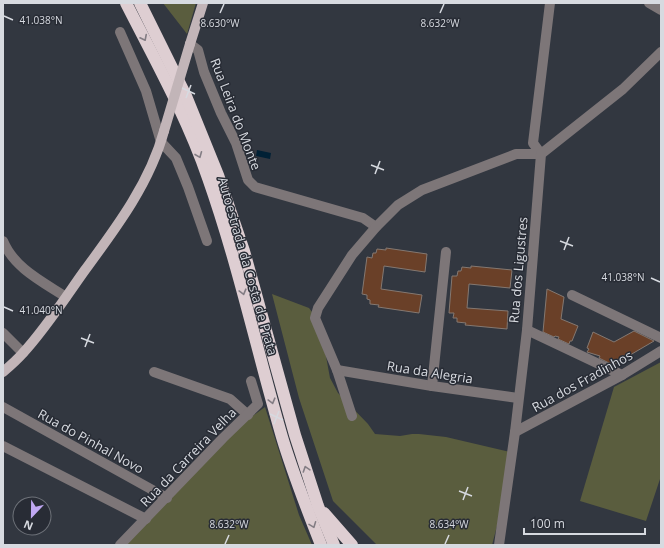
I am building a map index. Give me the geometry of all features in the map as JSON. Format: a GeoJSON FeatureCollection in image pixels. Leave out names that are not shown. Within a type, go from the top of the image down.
{"type":"FeatureCollection","features":[{"type":"Feature","properties":{"kind":"highway","name":"Autoestrada da Costa de Prata"},"geometry":{"type":"LineString","coordinates":[[126,3],[179,107],[208,177],[233,255],[282,438],[321,545]]}},
{"type":"Feature","properties":{"kind":"highway","name":"Autoestrada da Costa de Prata"},"geometry":{"type":"LineString","coordinates":[[140,3],[186,96],[218,175],[244,251],[295,435],[318,506],[334,545]]}},
{"type":"Feature","properties":{"kind":"highway"},"geometry":{"type":"LineString","coordinates":[[318,506],[352,545]]}},
{"type":"Feature","properties":{"kind":"main road"},"geometry":{"type":"LineString","coordinates":[[3,372],[23,353],[66,297],[118,224],[142,185],[155,159],[161,142],[203,3]]}},
{"type":"Feature","properties":{"kind":"street"},"geometry":{"type":"LineString","coordinates":[[541,154],[533,143],[550,3]]}},
{"type":"Feature","properties":{"kind":"street"},"geometry":{"type":"LineString","coordinates":[[649,3],[661,10]]}},
{"type":"Feature","properties":{"kind":"street"},"geometry":{"type":"LineString","coordinates":[[120,32],[146,91],[161,142],[176,158],[188,187],[206,241]]}},
{"type":"Feature","properties":{"kind":"street","name":"Rua Leira do Monte"},"geometry":{"type":"LineString","coordinates":[[190,44],[198,50],[204,72],[221,113],[236,142],[248,180],[255,187],[363,218],[376,227]]}},
{"type":"Feature","properties":{"kind":"street"},"geometry":{"type":"LineString","coordinates":[[352,416],[337,370],[315,318],[318,308],[352,255],[376,227],[398,205],[422,190],[516,154],[541,154],[623,89],[661,52]]}},
{"type":"Feature","properties":{"kind":"street","name":"Rua dos Ligustres"},"geometry":{"type":"LineString","coordinates":[[499,545],[515,432],[527,330],[541,154]]}},
{"type":"Feature","properties":{"kind":"street"},"geometry":{"type":"LineString","coordinates":[[3,241],[6,250],[20,267],[66,297]]}},
{"type":"Feature","properties":{"kind":"street"},"geometry":{"type":"LineString","coordinates":[[432,386],[446,252]]}},
{"type":"Feature","properties":{"kind":"street"},"geometry":{"type":"LineString","coordinates":[[572,295],[661,338]]}},
{"type":"Feature","properties":{"kind":"street"},"geometry":{"type":"LineString","coordinates":[[527,330],[622,375]]}},
{"type":"Feature","properties":{"kind":"street"},"geometry":{"type":"LineString","coordinates":[[3,333],[23,353]]}},
{"type":"Feature","properties":{"kind":"street","name":"Rua dos Fradinhos"},"geometry":{"type":"LineString","coordinates":[[515,432],[622,375],[661,351]]}},
{"type":"Feature","properties":{"kind":"street","name":"Rua da Alegria"},"geometry":{"type":"LineString","coordinates":[[337,370],[432,386],[518,398]]}},
{"type":"Feature","properties":{"kind":"street"},"geometry":{"type":"LineString","coordinates":[[154,372],[230,399],[248,415]]}},
{"type":"Feature","properties":{"kind":"street","name":"Rua da Carreira Velha"},"geometry":{"type":"LineString","coordinates":[[120,545],[167,498],[223,438],[258,404],[251,381]]}},
{"type":"Feature","properties":{"kind":"street","name":"Rua do Pinhal Novo"},"geometry":{"type":"LineString","coordinates":[[3,407],[167,498]]}},
{"type":"Feature","properties":{"kind":"street"},"geometry":{"type":"LineString","coordinates":[[3,446],[146,519]]}},
{"type":"Feature","properties":{"kind":"green space"},"geometry":{"type":"Polygon","coordinates":[[[163,3],[196,3],[187,34],[184,30],[163,3]]]}},
{"type":"Feature","properties":{"kind":"green space"},"geometry":{"type":"Polygon","coordinates":[[[272,294],[309,308],[315,316],[325,351],[330,378],[338,393],[368,424],[375,434],[400,436],[419,434],[446,437],[510,452],[502,507],[492,545],[377,545],[333,501],[299,398],[272,294]]]}},
{"type":"Feature","properties":{"kind":"green space"},"geometry":{"type":"Polygon","coordinates":[[[661,362],[661,476],[646,521],[580,501],[614,387],[661,362]]]}},
{"type":"Feature","properties":{"kind":"green space"},"geometry":{"type":"Polygon","coordinates":[[[265,407],[299,515],[312,545],[121,545],[220,440],[265,407]]]}},
{"type":"Feature","properties":{"kind":"water"},"geometry":{"type":"Polygon","coordinates":[[[257,150],[271,153],[270,159],[256,156],[257,150]]]}},
{"type":"Feature","properties":{"kind":"building"},"geometry":{"type":"Polygon","coordinates":[[[386,248],[427,254],[425,272],[384,266],[381,289],[422,295],[419,313],[378,307],[379,305],[370,304],[370,300],[367,299],[367,295],[362,294],[367,257],[372,258],[373,253],[376,253],[377,249],[386,250],[386,248]]]}},
{"type":"Feature","properties":{"kind":"building"},"geometry":{"type":"Polygon","coordinates":[[[471,266],[512,270],[510,288],[469,284],[467,308],[508,311],[507,329],[465,325],[466,323],[457,322],[457,318],[453,318],[454,313],[449,313],[452,276],[457,276],[458,271],[461,271],[462,267],[471,268],[471,266]]]}},
{"type":"Feature","properties":{"kind":"building"},"geometry":{"type":"Polygon","coordinates":[[[547,289],[564,297],[561,319],[578,326],[572,341],[570,341],[569,344],[558,339],[559,337],[554,337],[543,332],[547,289]]]}},
{"type":"Feature","properties":{"kind":"building"},"geometry":{"type":"Polygon","coordinates":[[[634,331],[654,341],[613,365],[599,358],[600,356],[587,352],[593,332],[614,342],[634,331]]]}}]}
